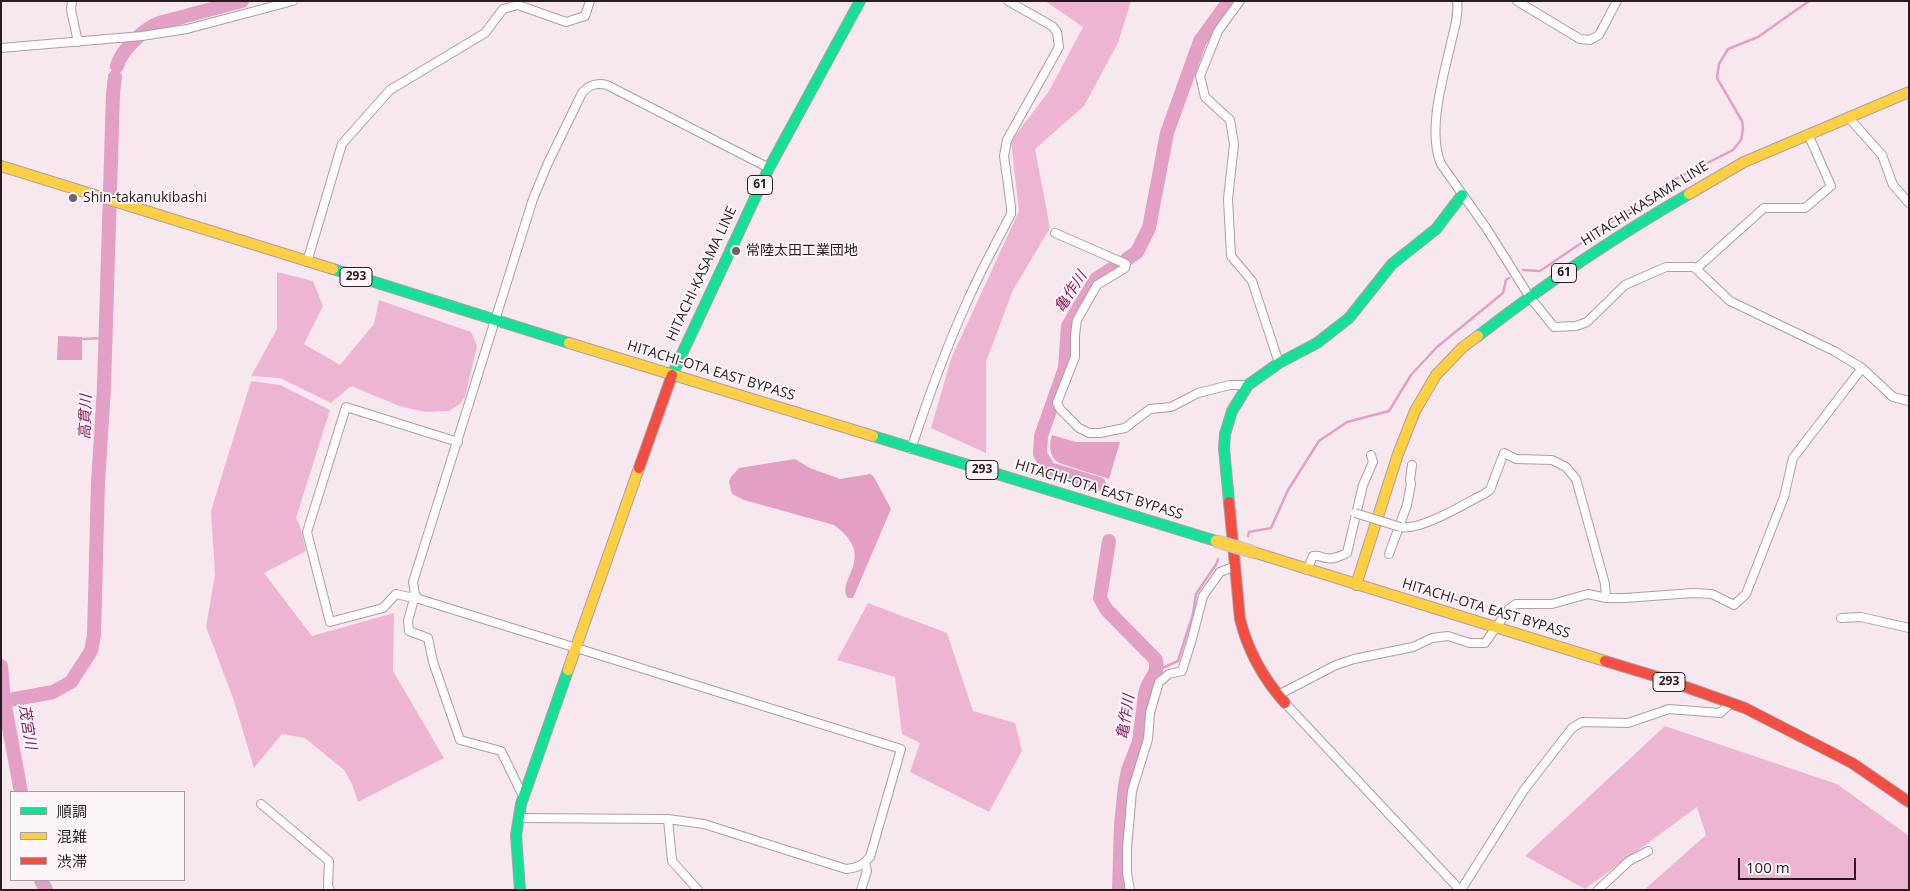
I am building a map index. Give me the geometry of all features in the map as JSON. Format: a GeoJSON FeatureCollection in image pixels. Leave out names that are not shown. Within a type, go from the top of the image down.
{"type":"FeatureCollection","features":[{"type":"Feature","properties":{"kind":"main road","name":"HITACHI-KASAMA LINE"},"geometry":{"type":"LineString","coordinates":[[520,890],[516,841],[518,818],[523,796],[672,375],[768,168],[860,1]]}},
{"type":"Feature","properties":{"kind":"main road","name":"HITACHI-KASAMA LINE"},"geometry":{"type":"LineString","coordinates":[[1356,585],[1398,454],[1415,411],[1436,375],[1464,347],[1529,296],[1659,210],[1727,171],[1808,134],[1909,92]]}},
{"type":"Feature","properties":{"kind":"main road","name":"HITACHI-OTA EAST BYPASS"},"geometry":{"type":"LineString","coordinates":[[1,166],[496,321],[1658,677],[1745,708],[1796,733],[1852,763],[1909,802]]}},
{"type":"Feature","properties":{"kind":"main road"},"geometry":{"type":"LineString","coordinates":[[1281,699],[1260,672],[1244,638],[1240,619],[1225,441],[1228,422],[1232,411],[1248,386],[1279,363],[1317,343],[1349,318],[1392,264],[1436,229],[1462,195]]}},
{"type":"Feature","properties":{"kind":"street"},"geometry":{"type":"LineString","coordinates":[[72,1],[71,10],[78,42]]}},
{"type":"Feature","properties":{"kind":"street"},"geometry":{"type":"LineString","coordinates":[[1,48],[142,36],[187,29],[293,1]]}},
{"type":"Feature","properties":{"kind":"street"},"geometry":{"type":"LineString","coordinates":[[306,262],[342,144],[390,90],[484,33],[503,10],[518,5],[566,22],[585,16],[590,1]]}},
{"type":"Feature","properties":{"kind":"street"},"geometry":{"type":"LineString","coordinates":[[911,448],[957,324],[1011,214],[1004,156],[1007,140],[1059,47],[1056,32],[1052,26],[1008,1]]}},
{"type":"Feature","properties":{"kind":"street"},"geometry":{"type":"LineString","coordinates":[[1240,1],[1218,31],[1200,76],[1205,97],[1230,120],[1234,144],[1228,199],[1231,256],[1252,282],[1279,363]]}},
{"type":"Feature","properties":{"kind":"street"},"geometry":{"type":"LineString","coordinates":[[1457,1],[1456,20],[1445,69],[1434,132],[1434,144],[1441,164],[1529,296],[1554,327],[1576,326],[1587,322],[1625,285],[1666,267],[1694,267],[1730,301],[1834,351],[1862,368],[1893,397],[1909,401]]}},
{"type":"Feature","properties":{"kind":"street"},"geometry":{"type":"LineString","coordinates":[[1517,1],[1580,40],[1590,40],[1600,35],[1617,1]]}},
{"type":"Feature","properties":{"kind":"street"},"geometry":{"type":"LineString","coordinates":[[523,796],[501,751],[460,740],[433,662],[428,638],[409,631],[408,620],[415,595],[413,582],[533,199],[582,93],[587,87],[594,84],[607,85],[768,168]]}},
{"type":"Feature","properties":{"kind":"street"},"geometry":{"type":"LineString","coordinates":[[1848,117],[1882,155],[1893,185],[1909,203]]}},
{"type":"Feature","properties":{"kind":"street"},"geometry":{"type":"LineString","coordinates":[[1696,269],[1764,208],[1805,208],[1831,186],[1808,134]]}},
{"type":"Feature","properties":{"kind":"street"},"geometry":{"type":"LineString","coordinates":[[1056,234],[1126,264],[1125,268],[1097,285],[1077,320],[1075,357],[1057,403],[1060,409],[1079,428],[1094,433],[1125,428],[1150,409],[1171,407],[1198,393],[1230,384],[1248,386]]}},
{"type":"Feature","properties":{"kind":"street"},"geometry":{"type":"LineString","coordinates":[[1730,704],[1720,713],[1669,709],[1628,723],[1582,722],[1572,728],[1524,790],[1461,890],[1281,699],[1336,665],[1354,659],[1413,647],[1432,638],[1448,636],[1470,642],[1485,643],[1509,609],[1516,604],[1552,604],[1588,594],[1606,598],[1693,593],[1712,594],[1734,605],[1746,594],[1750,585],[1784,497],[1793,458],[1862,368]]}},
{"type":"Feature","properties":{"kind":"street"},"geometry":{"type":"LineString","coordinates":[[415,595],[409,597],[396,594],[383,608],[330,622],[307,532],[346,407],[458,442]]}},
{"type":"Feature","properties":{"kind":"street"},"geometry":{"type":"LineString","coordinates":[[1355,513],[1400,527],[1421,526],[1490,490],[1504,454],[1516,460],[1552,460],[1566,467],[1576,479],[1606,598]]}},
{"type":"Feature","properties":{"kind":"street"},"geometry":{"type":"LineString","coordinates":[[1308,570],[1313,556],[1319,555],[1330,558],[1347,553],[1363,485],[1373,462],[1371,455]]}},
{"type":"Feature","properties":{"kind":"street"},"geometry":{"type":"LineString","coordinates":[[1389,554],[1400,527],[1411,484],[1412,465]]}},
{"type":"Feature","properties":{"kind":"street"},"geometry":{"type":"LineString","coordinates":[[1130,890],[1127,873],[1127,848],[1132,791],[1148,739],[1150,713],[1159,682],[1168,674],[1182,671],[1203,596],[1220,572],[1236,566]]}},
{"type":"Feature","properties":{"kind":"street"},"geometry":{"type":"LineString","coordinates":[[415,595],[419,599],[901,749],[870,856],[865,863],[856,868],[846,869],[704,824],[668,819],[518,818]]}},
{"type":"Feature","properties":{"kind":"street"},"geometry":{"type":"LineString","coordinates":[[1841,618],[1861,617],[1909,628]]}},
{"type":"Feature","properties":{"kind":"street"},"geometry":{"type":"LineString","coordinates":[[262,804],[329,861],[328,887],[330,890]]}},
{"type":"Feature","properties":{"kind":"street"},"geometry":{"type":"LineString","coordinates":[[668,819],[672,861],[698,890]]}},
{"type":"Feature","properties":{"kind":"street"},"geometry":{"type":"LineString","coordinates":[[1598,890],[1629,861],[1648,851]]}},
{"type":"Feature","properties":{"kind":"street"},"geometry":{"type":"LineString","coordinates":[[861,890],[867,871],[865,863]]}},
{"type":"Feature","properties":{"kind":"shaded area"},"geometry":{"type":"Polygon","coordinates":[[[1045,1],[1131,1],[1118,43],[1084,106],[1035,149],[1050,228],[1013,290],[986,362],[986,453],[931,428],[951,359],[1019,211],[1011,141],[1049,91],[1083,27],[1045,1]]]}},
{"type":"Feature","properties":{"kind":"shaded area"},"geometry":{"type":"Polygon","coordinates":[[[277,272],[313,281],[323,306],[304,344],[340,365],[374,324],[379,300],[471,332],[477,346],[465,397],[460,404],[449,411],[426,412],[402,407],[351,386],[331,403],[280,378],[251,376],[277,329],[277,272]]]}},
{"type":"Feature","properties":{"kind":"shaded area"},"geometry":{"type":"Polygon","coordinates":[[[58,336],[82,337],[82,360],[57,360],[58,336]]]}},
{"type":"Feature","properties":{"kind":"shaded area"},"geometry":{"type":"Polygon","coordinates":[[[251,381],[280,385],[330,410],[296,518],[300,526],[306,551],[264,573],[312,636],[394,613],[393,671],[444,758],[358,802],[352,784],[344,770],[305,738],[282,734],[254,768],[233,698],[206,627],[215,575],[211,511],[251,381]]]}},
{"type":"Feature","properties":{"kind":"shaded area"},"geometry":{"type":"Polygon","coordinates":[[[1052,435],[1076,442],[1120,442],[1109,479],[1056,461],[1050,449],[1052,435]]]}},
{"type":"Feature","properties":{"kind":"shaded area"},"geometry":{"type":"Polygon","coordinates":[[[795,459],[810,468],[840,479],[870,474],[874,477],[891,509],[853,598],[848,598],[846,591],[855,558],[853,548],[847,537],[834,525],[744,500],[732,494],[729,482],[739,468],[795,459]]]}},
{"type":"Feature","properties":{"kind":"shaded area"},"geometry":{"type":"Polygon","coordinates":[[[868,603],[947,633],[973,711],[1015,723],[1022,751],[989,812],[910,772],[920,743],[902,734],[895,677],[837,660],[868,603]]]}},
{"type":"Feature","properties":{"kind":"shaded area"},"geometry":{"type":"Polygon","coordinates":[[[1665,726],[1837,784],[1909,836],[1909,890],[1644,890],[1706,835],[1697,807],[1585,889],[1525,856],[1665,726]]]}},
{"type":"Feature","properties":{"kind":"waterway","name":"高貫川"},"geometry":{"type":"LineString","coordinates":[[117,66],[128,47],[153,26],[242,1]]}},
{"type":"Feature","properties":{"kind":"waterway","name":"亀作川"},"geometry":{"type":"LineString","coordinates":[[1127,259],[1137,252],[1149,228],[1167,133],[1200,41],[1229,1]]}},
{"type":"Feature","properties":{"kind":"waterway"},"geometry":{"type":"LineString","coordinates":[[1523,270],[1540,271],[1674,180],[1733,150],[1741,140],[1742,121],[1717,78],[1719,64],[1728,49],[1758,37],[1809,1]]}},
{"type":"Feature","properties":{"kind":"waterway","name":"高貫川"},"geometry":{"type":"LineString","coordinates":[[4,701],[53,692],[71,682],[91,651],[94,635],[98,483],[104,387],[115,77]]}},
{"type":"Feature","properties":{"kind":"waterway","name":"亀作川"},"geometry":{"type":"LineString","coordinates":[[1099,484],[1049,469],[1040,454],[1041,436],[1065,368],[1068,326],[1096,279],[1119,264]]}},
{"type":"Feature","properties":{"kind":"waterway"},"geometry":{"type":"LineString","coordinates":[[1248,536],[1249,532],[1271,528],[1288,490],[1319,441],[1347,422],[1389,411],[1411,375],[1437,347],[1503,293],[1506,280],[1509,278]]}},
{"type":"Feature","properties":{"kind":"waterway"},"geometry":{"type":"LineString","coordinates":[[82,339],[106,338]]}},
{"type":"Feature","properties":{"kind":"waterway","name":"亀作川"},"geometry":{"type":"LineString","coordinates":[[1109,541],[1100,598],[1106,609],[1156,660],[1156,671],[1145,694],[1139,742],[1128,770],[1125,785],[1121,825],[1119,890]]}},
{"type":"Feature","properties":{"kind":"waterway"},"geometry":{"type":"LineString","coordinates":[[1156,671],[1178,661],[1193,614],[1196,594],[1218,559]]}},
{"type":"Feature","properties":{"kind":"waterway","name":"茂宮川"},"geometry":{"type":"LineString","coordinates":[[1,666],[4,701],[21,791]]}},
{"type":"Feature","properties":{"kind":"waterway","name":"茂宮川"},"geometry":{"type":"LineString","coordinates":[[42,881],[46,890]]}},
{"type":"Feature","properties":{"kind":"traffic: fast"},"geometry":{"type":"LineString","coordinates":[[672,375],[769,168],[860,1]]}},
{"type":"Feature","properties":{"kind":"traffic: fast"},"geometry":{"type":"LineString","coordinates":[[1478,336],[1581,261],[1689,194]]}},
{"type":"Feature","properties":{"kind":"traffic: fast"},"geometry":{"type":"LineString","coordinates":[[1229,502],[1224,448],[1225,434],[1232,411],[1248,385],[1279,363],[1317,343],[1349,318],[1392,264],[1436,229],[1462,195]]}},
{"type":"Feature","properties":{"kind":"traffic: fast"},"geometry":{"type":"LineString","coordinates":[[333,269],[569,343]]}},
{"type":"Feature","properties":{"kind":"traffic: fast"},"geometry":{"type":"LineString","coordinates":[[873,436],[1216,541]]}},
{"type":"Feature","properties":{"kind":"traffic: fast"},"geometry":{"type":"LineString","coordinates":[[520,890],[516,835],[521,804],[568,670]]}},
{"type":"Feature","properties":{"kind":"traffic: slow"},"geometry":{"type":"LineString","coordinates":[[1689,194],[1744,162],[1909,92]]}},
{"type":"Feature","properties":{"kind":"traffic: slow"},"geometry":{"type":"LineString","coordinates":[[1,166],[333,269]]}},
{"type":"Feature","properties":{"kind":"traffic: slow"},"geometry":{"type":"LineString","coordinates":[[1356,585],[1398,454],[1415,411],[1436,375],[1463,347],[1478,336]]}},
{"type":"Feature","properties":{"kind":"traffic: slow"},"geometry":{"type":"LineString","coordinates":[[569,343],[873,436]]}},
{"type":"Feature","properties":{"kind":"traffic: slow"},"geometry":{"type":"LineString","coordinates":[[568,670],[639,468]]}},
{"type":"Feature","properties":{"kind":"traffic: slow"},"geometry":{"type":"LineString","coordinates":[[1216,541],[1253,552]]}},
{"type":"Feature","properties":{"kind":"traffic: slow"},"geometry":{"type":"LineString","coordinates":[[1253,552],[1605,661]]}},
{"type":"Feature","properties":{"kind":"traffic: jam"},"geometry":{"type":"LineString","coordinates":[[639,468],[672,375]]}},
{"type":"Feature","properties":{"kind":"traffic: jam"},"geometry":{"type":"LineString","coordinates":[[1229,502],[1240,619],[1243,631],[1257,664],[1285,703]]}},
{"type":"Feature","properties":{"kind":"traffic: jam"},"geometry":{"type":"LineString","coordinates":[[1605,661],[1658,677],[1745,708],[1852,763],[1909,802]]}},
{"type":"Feature","properties":{"kind":"place","name":"Shin-takanukibashi"},"geometry":{"type":"Point","coordinates":[73,198]}},
{"type":"Feature","properties":{"kind":"place","name":"常陸太田工業団地"},"geometry":{"type":"Point","coordinates":[736,251]}}]}
